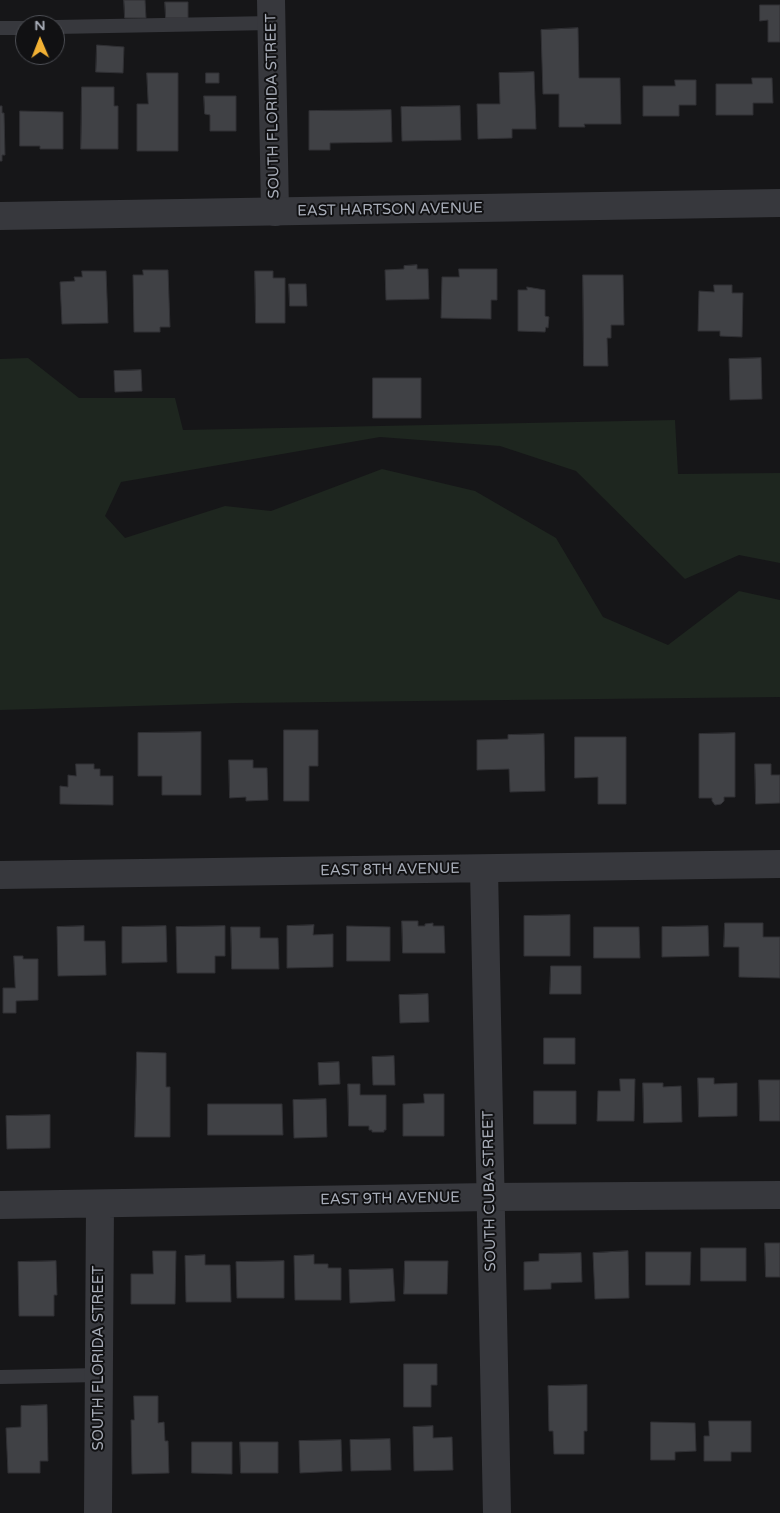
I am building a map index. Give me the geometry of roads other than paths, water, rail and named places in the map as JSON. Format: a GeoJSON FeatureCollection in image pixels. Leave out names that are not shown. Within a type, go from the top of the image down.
{"type":"FeatureCollection","features":[{"type":"Feature","properties":{"kind":"street","name":"SOUTH FLORIDA STREET"},"geometry":{"type":"LineString","coordinates":[[272,12],[275,212]]}},
{"type":"Feature","properties":{"kind":"street","name":"EAST HARTSON AVENUE"},"geometry":{"type":"LineString","coordinates":[[0,216],[780,203]]}},
{"type":"Feature","properties":{"kind":"street","name":"EAST 8TH AVENUE"},"geometry":{"type":"LineString","coordinates":[[0,875],[780,864]]}},
{"type":"Feature","properties":{"kind":"street","name":"SOUTH CUBA STREET"},"geometry":{"type":"LineString","coordinates":[[484,869],[497,1513]]}},
{"type":"Feature","properties":{"kind":"street","name":"EAST 9TH AVENUE"},"geometry":{"type":"LineString","coordinates":[[0,1205],[490,1197],[780,1195]]}},
{"type":"Feature","properties":{"kind":"street","name":"SOUTH FLORIDA STREET"},"geometry":{"type":"LineString","coordinates":[[98,1513],[100,1204]]}},
{"type":"Feature","properties":{"kind":"lane"},"geometry":{"type":"LineString","coordinates":[[65,26],[272,12]]}},
{"type":"Feature","properties":{"kind":"lane"},"geometry":{"type":"LineString","coordinates":[[0,28],[15,28]]}},
{"type":"Feature","properties":{"kind":"lane"},"geometry":{"type":"LineString","coordinates":[[0,1377],[99,1375]]}}]}
